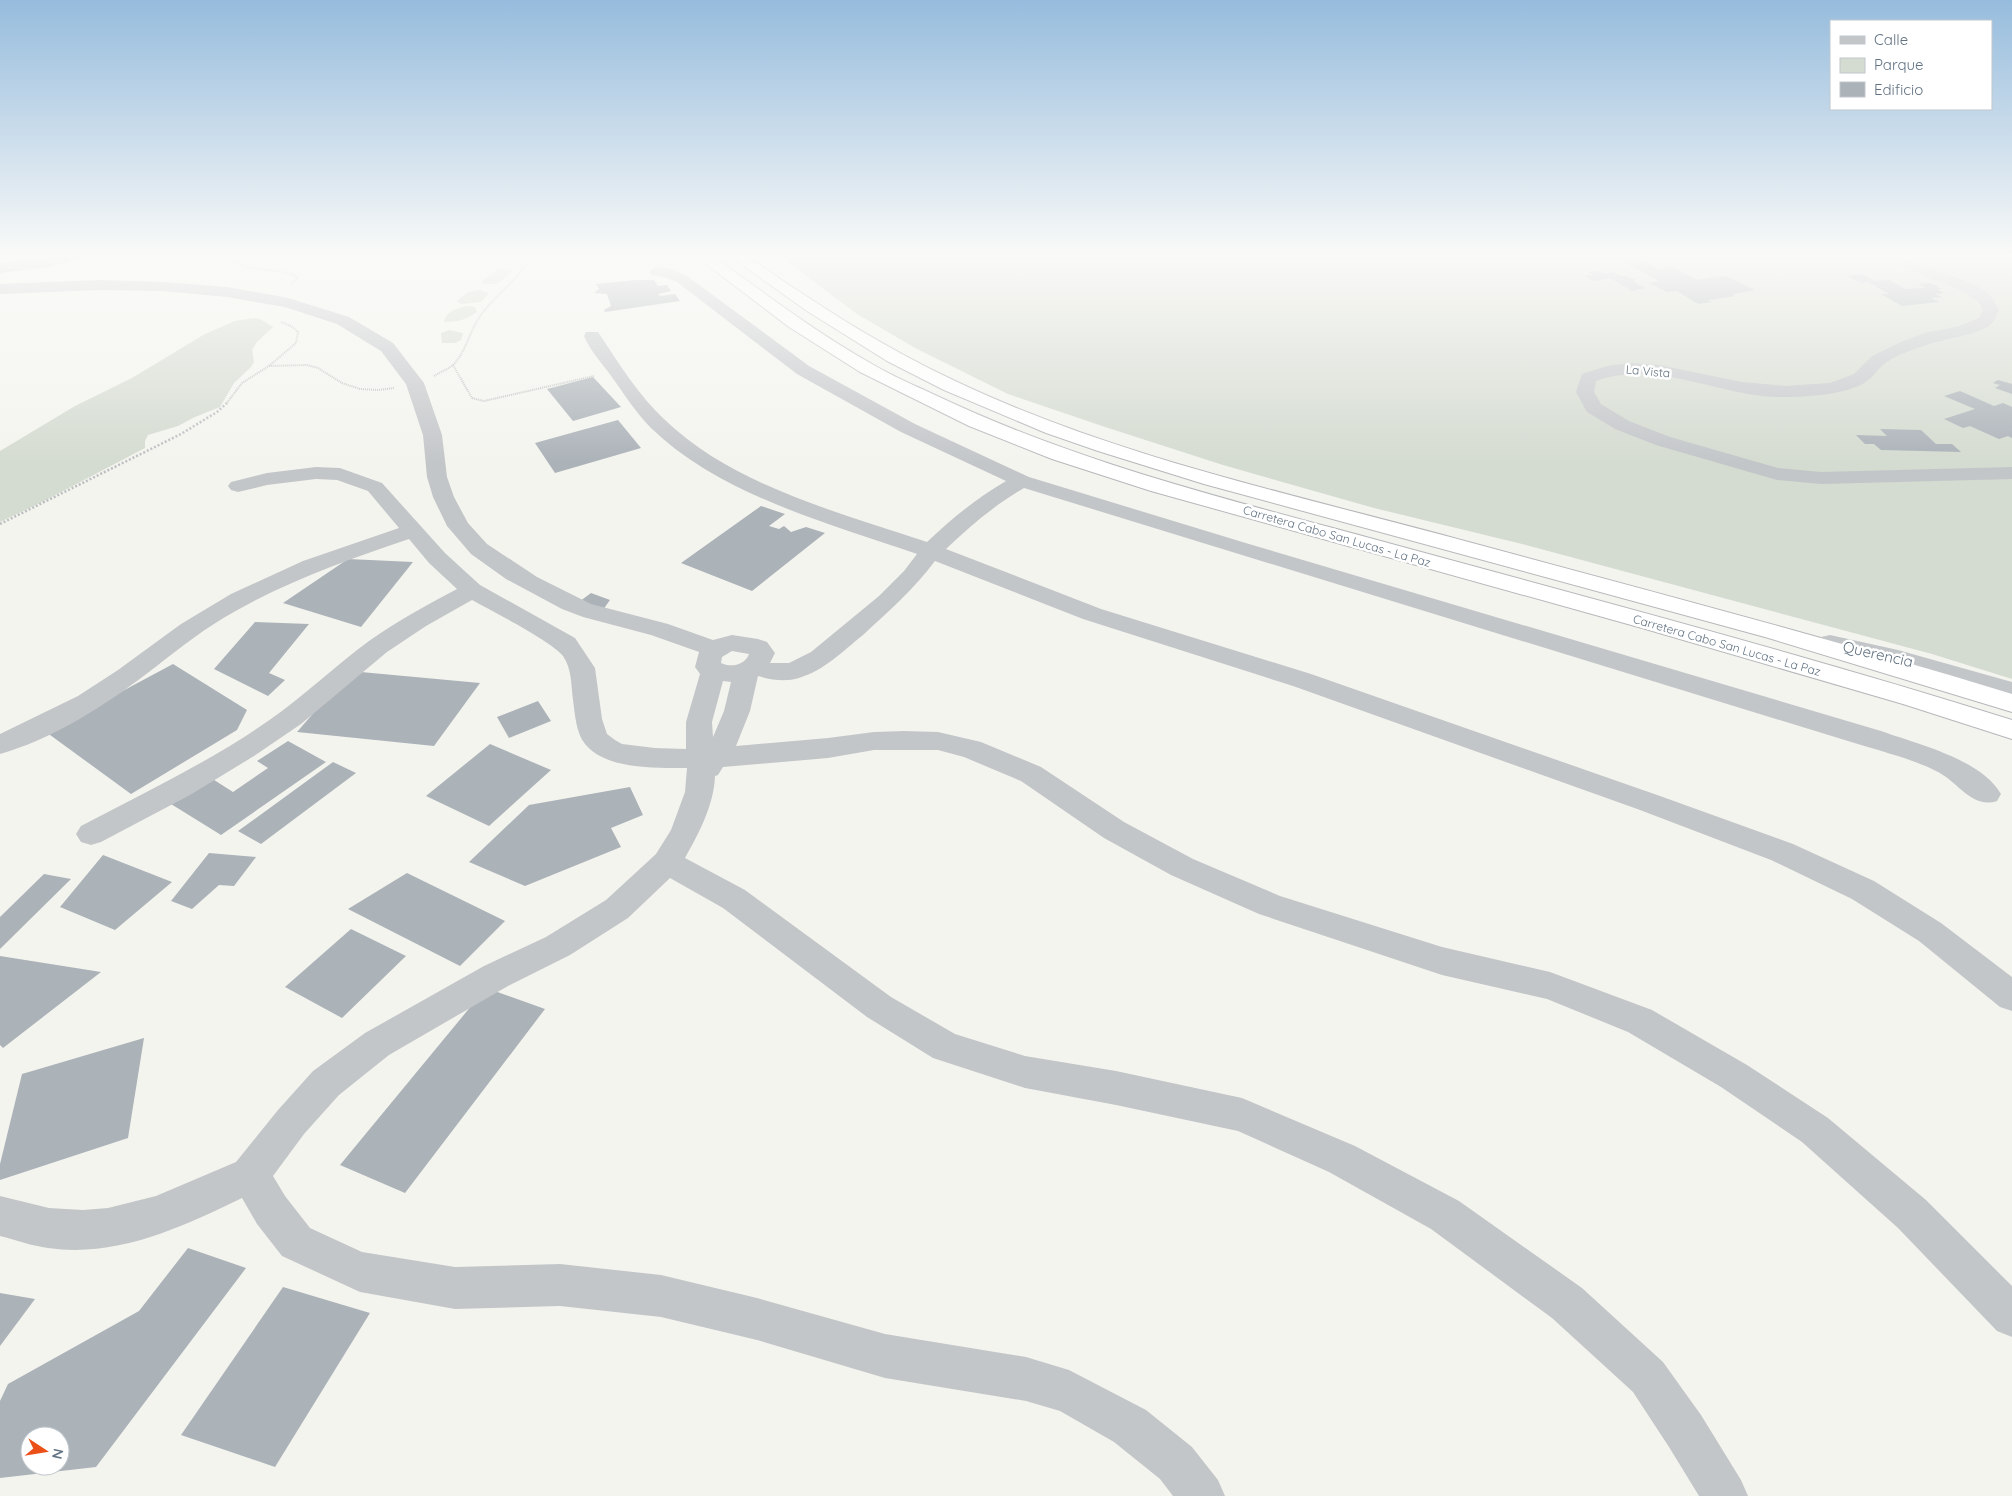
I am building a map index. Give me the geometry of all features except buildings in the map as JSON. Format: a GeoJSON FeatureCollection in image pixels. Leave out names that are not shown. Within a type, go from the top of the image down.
{"type":"FeatureCollection","features":[{"type":"Feature","properties":{"kind":"highway","name":"Carretera Cabo San Lucas - La Paz"},"geometry":{"type":"LineString","coordinates":[[796,324],[866,368],[958,414],[1050,452],[1158,486],[1912,698],[2012,730]]}},
{"type":"Feature","properties":{"kind":"highway","name":"Carretera Cabo San Lucas - La Paz"},"geometry":{"type":"LineString","coordinates":[[835,324],[895,359],[1000,409],[1062,434],[1166,467],[1742,624],[1916,673],[2012,703]]}},
{"type":"Feature","properties":{"kind":"highway"},"geometry":{"type":"LineString","coordinates":[[1748,651],[1920,695],[2012,722]]}},
{"type":"Feature","properties":{"kind":"street"},"geometry":{"type":"LineString","coordinates":[[348,324],[380,341],[406,366],[415,382],[434,441],[437,478],[451,516],[478,548],[523,579],[575,606],[651,626],[714,660]]}},
{"type":"Feature","properties":{"kind":"street"},"geometry":{"type":"LineString","coordinates":[[742,324],[803,370],[908,428],[1022,481],[1241,549],[1879,740],[1947,764],[1987,794]]}},
{"type":"Feature","properties":{"kind":"street","name":"La Vista"},"geometry":{"type":"LineString","coordinates":[[1979,324],[1965,330],[1931,337],[1907,346],[1878,360],[1860,378],[1833,388],[1785,392],[1742,387],[1659,370],[1630,368],[1607,371],[1588,378],[1585,392],[1594,408],[1622,425],[1672,444],[1777,474],[1821,478],[2012,473]]}},
{"type":"Feature","properties":{"kind":"street"},"geometry":{"type":"LineString","coordinates":[[592,336],[598,348],[633,395],[658,424],[699,456],[747,485],[811,511],[931,551],[1092,614],[1302,680],[1631,796],[1782,852],[1863,890],[1922,927],[2012,997]]}},
{"type":"Feature","properties":{"kind":"street"},"geometry":{"type":"LineString","coordinates":[[238,486],[297,474],[340,474],[376,486],[412,531],[472,590],[566,644],[575,654],[582,668],[588,719],[595,738],[605,747],[616,753],[705,765],[772,754],[889,740],[938,741],[971,749],[1030,774],[1114,830],[1182,867],[1270,905],[1442,961],[1550,986],[1640,1021],[1734,1076],[1815,1130],[1912,1214],[2012,1316]]}},
{"type":"Feature","properties":{"kind":"street"},"geometry":{"type":"LineString","coordinates":[[755,664],[772,672],[793,671],[820,658],[887,601],[912,576],[931,551],[956,527],[997,495],[1022,481]]}},
{"type":"Feature","properties":{"kind":"street"},"geometry":{"type":"LineString","coordinates":[[0,745],[36,730],[113,686],[214,613],[257,589],[358,548],[412,531]]}},
{"type":"Feature","properties":{"kind":"street"},"geometry":{"type":"LineString","coordinates":[[91,834],[205,772],[265,736],[406,628],[472,590]]}},
{"type":"Feature","properties":{"kind":"street","name":"Querencia"},"geometry":{"type":"LineString","coordinates":[[1742,624],[1898,658],[2012,691]]}},
{"type":"Feature","properties":{"kind":"street"},"geometry":{"type":"LineString","coordinates":[[0,1216],[55,1229],[105,1230],[161,1215],[250,1175],[291,1122],[326,1083],[376,1044],[496,976],[558,946],[617,909],[666,862],[685,832],[705,765],[699,722],[714,660],[723,644],[742,643],[758,648],[755,664],[730,734],[705,765]]}},
{"type":"Feature","properties":{"kind":"street"},"geometry":{"type":"LineString","coordinates":[[666,862],[734,898],[879,1007],[945,1047],[1025,1072],[1116,1088],[1242,1115],[1342,1159],[1445,1215],[1567,1303],[1648,1377],[1685,1431],[1725,1496]]}},
{"type":"Feature","properties":{"kind":"street"},"geometry":{"type":"LineString","coordinates":[[250,1175],[270,1210],[296,1242],[360,1272],[455,1288],[560,1285],[661,1296],[757,1319],[885,1356],[1026,1379],[1068,1392],[1130,1426],[1176,1463],[1202,1496]]}},
{"type":"Feature","properties":{"kind":"path"},"geometry":{"type":"LineString","coordinates":[[0,524],[181,434],[217,412],[230,401],[242,383],[291,349],[296,342],[298,332],[286,324]]}},
{"type":"Feature","properties":{"kind":"path"},"geometry":{"type":"LineString","coordinates":[[269,366],[307,366],[318,368],[342,383],[360,389],[393,389],[442,372],[452,366],[465,350],[476,324]]}},
{"type":"Feature","properties":{"kind":"path"},"geometry":{"type":"LineString","coordinates":[[452,366],[472,398],[484,401],[616,370]]}},
{"type":"Feature","properties":{"kind":"green space"},"geometry":{"type":"Polygon","coordinates":[[[229,324],[268,324],[273,327],[257,342],[252,350],[254,362],[234,383],[220,407],[178,426],[148,435],[145,441],[145,448],[0,522],[0,451],[75,406],[132,378],[205,334],[229,324]]]}},
{"type":"Feature","properties":{"kind":"green space"},"geometry":{"type":"Polygon","coordinates":[[[874,324],[2012,324],[2012,679],[1932,654],[1522,544],[1374,508],[1223,465],[1008,394],[917,349],[874,324]]]}},
{"type":"Feature","properties":{"kind":"green space"},"geometry":{"type":"Polygon","coordinates":[[[449,330],[463,333],[461,340],[455,343],[442,343],[441,333],[449,330]]]}}]}
